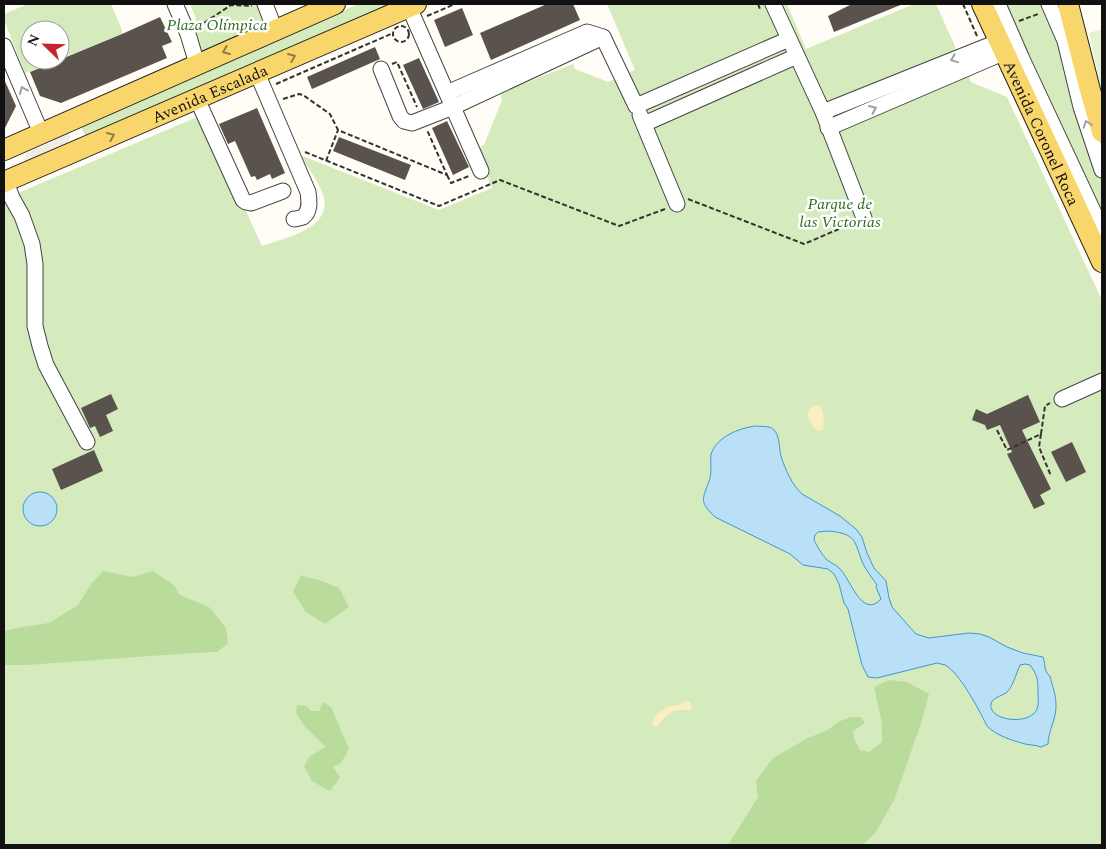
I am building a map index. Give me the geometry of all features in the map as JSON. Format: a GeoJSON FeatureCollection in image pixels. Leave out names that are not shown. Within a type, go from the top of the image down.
{"type":"FeatureCollection","features":[{"type":"Feature","properties":{"kind":"main road","name":"Avenida Escalada"},"geometry":{"type":"LineString","coordinates":[[4,150],[335,4]]}},
{"type":"Feature","properties":{"kind":"main road","name":"Avenida Coronel Roca"},"geometry":{"type":"LineString","coordinates":[[982,4],[1004,39],[1102,262]]}},
{"type":"Feature","properties":{"kind":"main road"},"geometry":{"type":"LineString","coordinates":[[1068,4],[1102,132]]}},
{"type":"Feature","properties":{"kind":"main road","name":"Avenida Escalada"},"geometry":{"type":"LineString","coordinates":[[5,182],[197,99],[260,81],[416,9]]}},
{"type":"Feature","properties":{"kind":"main road"},"geometry":{"type":"LineString","coordinates":[[66,123],[76,131],[76,141],[66,155]]}},
{"type":"Feature","properties":{"kind":"main road"},"geometry":{"type":"LineString","coordinates":[[32,170],[23,166],[19,158],[21,149],[33,137]]}},
{"type":"Feature","properties":{"kind":"street"},"geometry":{"type":"LineString","coordinates":[[176,4],[197,64]]}},
{"type":"Feature","properties":{"kind":"street"},"geometry":{"type":"LineString","coordinates":[[773,4],[822,112],[864,218]]}},
{"type":"Feature","properties":{"kind":"street"},"geometry":{"type":"LineString","coordinates":[[998,4],[1004,39],[1022,59],[1102,230]]}},
{"type":"Feature","properties":{"kind":"street"},"geometry":{"type":"LineString","coordinates":[[1061,4],[1065,41],[1082,107],[1102,170]]}},
{"type":"Feature","properties":{"kind":"street"},"geometry":{"type":"LineString","coordinates":[[266,5],[275,30]]}},
{"type":"Feature","properties":{"kind":"street"},"geometry":{"type":"LineString","coordinates":[[1047,7],[1065,41]]}},
{"type":"Feature","properties":{"kind":"street"},"geometry":{"type":"LineString","coordinates":[[416,9],[450,100],[481,171]]}},
{"type":"Feature","properties":{"kind":"street"},"geometry":{"type":"LineString","coordinates":[[381,69],[400,116],[404,121],[412,123],[422,119],[450,100],[587,32],[603,37],[644,124],[674,198]]}},
{"type":"Feature","properties":{"kind":"street"},"geometry":{"type":"LineString","coordinates":[[636,106],[789,39]]}},
{"type":"Feature","properties":{"kind":"street"},"geometry":{"type":"LineString","coordinates":[[822,112],[1004,39]]}},
{"type":"Feature","properties":{"kind":"street"},"geometry":{"type":"LineString","coordinates":[[828,128],[1004,39]]}},
{"type":"Feature","properties":{"kind":"street"},"geometry":{"type":"LineString","coordinates":[[4,46],[33,137]]}},
{"type":"Feature","properties":{"kind":"street"},"geometry":{"type":"LineString","coordinates":[[644,124],[797,56]]}},
{"type":"Feature","properties":{"kind":"street"},"geometry":{"type":"LineString","coordinates":[[260,81],[308,192],[310,202],[306,212],[303,217],[294,219]]}},
{"type":"Feature","properties":{"kind":"street"},"geometry":{"type":"LineString","coordinates":[[197,99],[243,200],[251,203],[283,190]]}},
{"type":"Feature","properties":{"kind":"street"},"geometry":{"type":"LineString","coordinates":[[5,182],[22,216],[32,244],[35,264],[34,326],[46,365],[88,442]]}},
{"type":"Feature","properties":{"kind":"street"},"geometry":{"type":"LineString","coordinates":[[1062,399],[1102,381]]}},
{"type":"Feature","properties":{"kind":"path"},"geometry":{"type":"LineString","coordinates":[[188,34],[231,4],[266,5]]}},
{"type":"Feature","properties":{"kind":"path"},"geometry":{"type":"LineString","coordinates":[[416,9],[455,4]]}},
{"type":"Feature","properties":{"kind":"path"},"geometry":{"type":"LineString","coordinates":[[963,4],[977,37]]}},
{"type":"Feature","properties":{"kind":"path"},"geometry":{"type":"LineString","coordinates":[[1004,39],[1047,7]]}},
{"type":"Feature","properties":{"kind":"path"},"geometry":{"type":"LineString","coordinates":[[260,81],[394,33],[398,26],[406,27],[409,34],[408,38],[400,41],[394,37],[394,33]]}},
{"type":"Feature","properties":{"kind":"path"},"geometry":{"type":"LineString","coordinates":[[381,69],[397,62],[451,183],[481,171]]}},
{"type":"Feature","properties":{"kind":"path"},"geometry":{"type":"LineString","coordinates":[[282,100],[299,94],[303,95],[330,114],[338,130],[447,176]]}},
{"type":"Feature","properties":{"kind":"path"},"geometry":{"type":"LineString","coordinates":[[326,161],[338,130]]}},
{"type":"Feature","properties":{"kind":"path"},"geometry":{"type":"LineString","coordinates":[[302,151],[439,206],[500,180],[619,226],[674,198],[804,244],[864,218]]}},
{"type":"Feature","properties":{"kind":"path"},"geometry":{"type":"LineString","coordinates":[[1051,476],[1039,447],[1045,406],[1062,399]]}},
{"type":"Feature","properties":{"kind":"path"},"geometry":{"type":"LineString","coordinates":[[998,430],[1007,450],[1041,434]]}},
{"type":"Feature","properties":{"kind":"green space"},"geometry":{"type":"Polygon","coordinates":[[[28,4],[111,4],[122,34],[70,55],[70,20],[20,20],[20,60],[4,20],[4,14],[28,4]]]}},
{"type":"Feature","properties":{"kind":"green space","name":"Plaza Olímpica"},"geometry":{"type":"Polygon","coordinates":[[[190,4],[258,4],[265,21],[263,29],[202,52],[192,27],[196,18],[190,4]]]}},
{"type":"Feature","properties":{"kind":"green space"},"geometry":{"type":"Polygon","coordinates":[[[358,4],[398,4],[87,139],[80,125],[358,4]]]}},
{"type":"Feature","properties":{"kind":"green space","name":"Parque de las Victorias"},"geometry":{"type":"Polygon","coordinates":[[[607,4],[787,4],[806,49],[914,4],[936,4],[971,82],[1007,97],[1102,300],[1102,845],[4,845],[4,199],[202,115],[262,246],[306,230],[316,223],[322,215],[325,204],[322,192],[300,155],[439,210],[492,188],[476,149],[484,145],[502,100],[500,93],[573,64],[575,69],[608,82],[635,70],[607,4]]]}},
{"type":"Feature","properties":{"kind":"green space"},"geometry":{"type":"Polygon","coordinates":[[[1003,4],[1047,4],[1102,181],[1102,219],[1003,4]]]}},
{"type":"Feature","properties":{"kind":"green space"},"geometry":{"type":"Polygon","coordinates":[[[1102,29],[1102,92],[1089,33],[1102,29]]]}},
{"type":"Feature","properties":{"kind":"green space"},"geometry":{"type":"Polygon","coordinates":[[[103,571],[133,577],[153,571],[174,585],[180,595],[209,607],[226,628],[228,643],[217,652],[4,665],[4,631],[49,623],[78,605],[91,584],[103,571]]]}},
{"type":"Feature","properties":{"kind":"green space"},"geometry":{"type":"Polygon","coordinates":[[[301,575],[339,588],[349,607],[325,624],[306,612],[293,592],[301,575]]]}},
{"type":"Feature","properties":{"kind":"green space"},"geometry":{"type":"Polygon","coordinates":[[[889,680],[907,682],[929,694],[895,798],[876,832],[863,845],[728,845],[758,797],[756,781],[773,758],[850,717],[861,717],[865,723],[853,731],[854,739],[860,750],[869,752],[882,742],[882,724],[874,687],[889,680]]]}},
{"type":"Feature","properties":{"kind":"green space"},"geometry":{"type":"Polygon","coordinates":[[[323,702],[331,707],[349,749],[341,763],[333,767],[340,777],[330,791],[312,781],[304,766],[310,756],[326,747],[306,728],[296,713],[297,705],[307,706],[311,711],[319,711],[323,702]]]}},
{"type":"Feature","properties":{"kind":"sand"},"geometry":{"type":"Polygon","coordinates":[[[816,405],[821,407],[824,419],[822,430],[818,431],[808,418],[809,411],[816,405]]]}},
{"type":"Feature","properties":{"kind":"sand"},"geometry":{"type":"Polygon","coordinates":[[[687,701],[692,706],[691,709],[672,712],[657,726],[653,726],[653,720],[661,711],[687,701]]]}},
{"type":"Feature","properties":{"kind":"shaded area"},"geometry":{"type":"Polygon","coordinates":[[[64,131],[70,136],[67,143],[44,153],[38,161],[28,163],[25,161],[27,152],[53,142],[58,134],[64,131]]]}},
{"type":"Feature","properties":{"kind":"water"},"geometry":{"type":"Polygon","coordinates":[[[749,427],[770,427],[774,430],[785,466],[798,490],[840,516],[856,529],[862,537],[874,568],[886,581],[892,607],[916,634],[929,638],[969,633],[980,634],[1023,653],[1043,657],[1056,701],[1048,744],[1041,747],[1025,744],[1004,737],[987,726],[963,684],[951,669],[945,665],[937,663],[877,678],[868,677],[862,665],[848,609],[834,574],[828,569],[803,565],[790,554],[715,517],[709,511],[704,502],[704,495],[710,478],[713,449],[717,443],[729,434],[749,427]],[[829,531],[818,532],[815,535],[814,540],[820,550],[827,560],[840,569],[862,601],[874,604],[881,599],[876,587],[877,585],[863,564],[856,544],[845,534],[829,531]],[[1020,665],[1006,693],[995,699],[991,704],[992,710],[1002,718],[1026,718],[1037,709],[1037,678],[1030,665],[1020,665]]]}},
{"type":"Feature","properties":{"kind":"water"},"geometry":{"type":"Polygon","coordinates":[[[40,492],[52,497],[57,509],[52,521],[40,526],[28,521],[23,509],[28,497],[40,492]]]}},
{"type":"Feature","properties":{"kind":"building"},"geometry":{"type":"Polygon","coordinates":[[[547,4],[573,4],[580,20],[491,60],[480,33],[547,4]]]}},
{"type":"Feature","properties":{"kind":"building"},"geometry":{"type":"Polygon","coordinates":[[[852,4],[903,4],[834,32],[828,16],[852,4]]]}},
{"type":"Feature","properties":{"kind":"building"},"geometry":{"type":"Polygon","coordinates":[[[462,8],[473,35],[445,47],[434,20],[462,8]]]}},
{"type":"Feature","properties":{"kind":"building"},"geometry":{"type":"Polygon","coordinates":[[[160,17],[172,42],[162,46],[167,58],[61,103],[40,96],[30,72],[35,70],[70,70],[70,55],[160,17]]]}},
{"type":"Feature","properties":{"kind":"building"},"geometry":{"type":"Polygon","coordinates":[[[375,47],[380,59],[312,89],[307,77],[375,47]]]}},
{"type":"Feature","properties":{"kind":"building"},"geometry":{"type":"Polygon","coordinates":[[[419,58],[439,102],[423,109],[403,65],[419,58]]]}},
{"type":"Feature","properties":{"kind":"building"},"geometry":{"type":"Polygon","coordinates":[[[4,79],[16,106],[4,130],[4,79]]]}},
{"type":"Feature","properties":{"kind":"building"},"geometry":{"type":"Polygon","coordinates":[[[257,108],[285,173],[272,179],[270,174],[257,180],[255,176],[251,177],[235,141],[228,144],[219,124],[257,108]]]}},
{"type":"Feature","properties":{"kind":"building"},"geometry":{"type":"Polygon","coordinates":[[[447,121],[469,167],[453,175],[432,128],[447,121]]]}},
{"type":"Feature","properties":{"kind":"building"},"geometry":{"type":"Polygon","coordinates":[[[339,137],[411,165],[405,180],[333,151],[339,137]]]}},
{"type":"Feature","properties":{"kind":"building"},"geometry":{"type":"Polygon","coordinates":[[[111,394],[118,409],[106,415],[113,431],[100,437],[95,426],[90,428],[81,408],[111,394]]]}},
{"type":"Feature","properties":{"kind":"building"},"geometry":{"type":"Polygon","coordinates":[[[1028,395],[1040,422],[1022,430],[1051,489],[1040,495],[1045,504],[1034,509],[1007,454],[1012,452],[1000,425],[987,430],[985,425],[972,420],[976,409],[987,414],[1028,395]]]}},
{"type":"Feature","properties":{"kind":"building"},"geometry":{"type":"Polygon","coordinates":[[[1072,442],[1086,472],[1066,482],[1051,452],[1072,442]]]}},
{"type":"Feature","properties":{"kind":"building"},"geometry":{"type":"Polygon","coordinates":[[[94,450],[103,471],[61,490],[52,469],[94,450]]]}}]}
